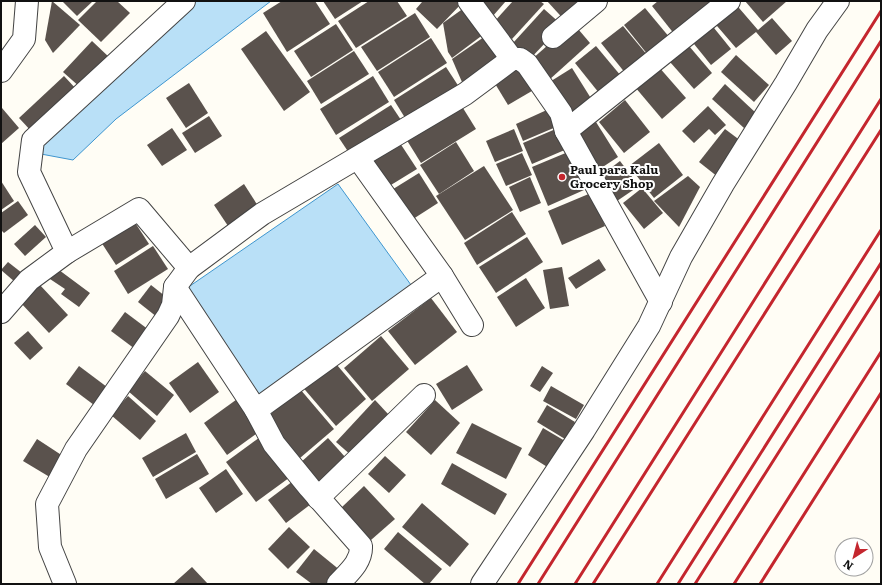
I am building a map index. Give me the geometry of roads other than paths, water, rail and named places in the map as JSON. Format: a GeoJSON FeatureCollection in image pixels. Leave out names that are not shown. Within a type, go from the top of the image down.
{"type":"FeatureCollection","features":[{"type":"Feature","properties":{"kind":"street"},"geometry":{"type":"LineString","coordinates":[[1,71],[24,39],[26,1]]}},
{"type":"Feature","properties":{"kind":"street"},"geometry":{"type":"LineString","coordinates":[[67,252],[29,172],[33,140],[184,1]]}},
{"type":"Feature","properties":{"kind":"street"},"geometry":{"type":"LineString","coordinates":[[468,1],[512,59]]}},
{"type":"Feature","properties":{"kind":"street"},"geometry":{"type":"LineString","coordinates":[[553,38],[596,1]]}},
{"type":"Feature","properties":{"kind":"street"},"geometry":{"type":"LineString","coordinates":[[566,131],[729,1]]}},
{"type":"Feature","properties":{"kind":"street"},"geometry":{"type":"LineString","coordinates":[[482,584],[584,430],[649,326],[681,257],[723,184],[817,30],[838,1]]}},
{"type":"Feature","properties":{"kind":"street"},"geometry":{"type":"LineString","coordinates":[[65,584],[50,547],[47,504],[76,449],[168,316],[173,305],[175,287],[189,268],[262,214],[465,94],[512,59],[520,59],[527,64],[561,113],[566,131],[661,302]]}},
{"type":"Feature","properties":{"kind":"street"},"geometry":{"type":"LineString","coordinates":[[358,158],[442,276],[472,325]]}},
{"type":"Feature","properties":{"kind":"street"},"geometry":{"type":"LineString","coordinates":[[1,312],[29,280],[67,252],[139,209],[189,268]]}},
{"type":"Feature","properties":{"kind":"street"},"geometry":{"type":"LineString","coordinates":[[256,410],[442,276]]}},
{"type":"Feature","properties":{"kind":"street"},"geometry":{"type":"LineString","coordinates":[[175,287],[256,410],[274,444],[318,498],[361,546],[361,552],[356,564],[338,584]]}},
{"type":"Feature","properties":{"kind":"street"},"geometry":{"type":"LineString","coordinates":[[318,498],[424,395]]}},
{"type":"Feature","properties":{"kind":"water"},"geometry":{"type":"Polygon","coordinates":[[[195,1],[271,1],[116,119],[73,160],[41,154],[37,143],[195,1]]]}},
{"type":"Feature","properties":{"kind":"water"},"geometry":{"type":"Polygon","coordinates":[[[338,184],[419,296],[261,403],[187,288],[338,184]]]}},
{"type":"Feature","properties":{"kind":"railway"},"geometry":{"type":"LineString","coordinates":[[518,584],[881,11]]}},
{"type":"Feature","properties":{"kind":"railway"},"geometry":{"type":"LineString","coordinates":[[538,584],[881,41]]}},
{"type":"Feature","properties":{"kind":"railway"},"geometry":{"type":"LineString","coordinates":[[575,584],[881,99]]}},
{"type":"Feature","properties":{"kind":"railway"},"geometry":{"type":"LineString","coordinates":[[593,584],[881,130]]}},
{"type":"Feature","properties":{"kind":"railway"},"geometry":{"type":"LineString","coordinates":[[657,584],[881,230]]}},
{"type":"Feature","properties":{"kind":"railway"},"geometry":{"type":"LineString","coordinates":[[678,584],[881,263]]}},
{"type":"Feature","properties":{"kind":"railway"},"geometry":{"type":"LineString","coordinates":[[695,584],[881,291]]}},
{"type":"Feature","properties":{"kind":"railway"},"geometry":{"type":"LineString","coordinates":[[734,584],[881,352]]}},
{"type":"Feature","properties":{"kind":"railway"},"geometry":{"type":"LineString","coordinates":[[760,584],[881,393]]}},
{"type":"Feature","properties":{"kind":"place","name":"Paul para Kalu Grocery Shop"},"geometry":{"type":"Point","coordinates":[562,177]}}]}
